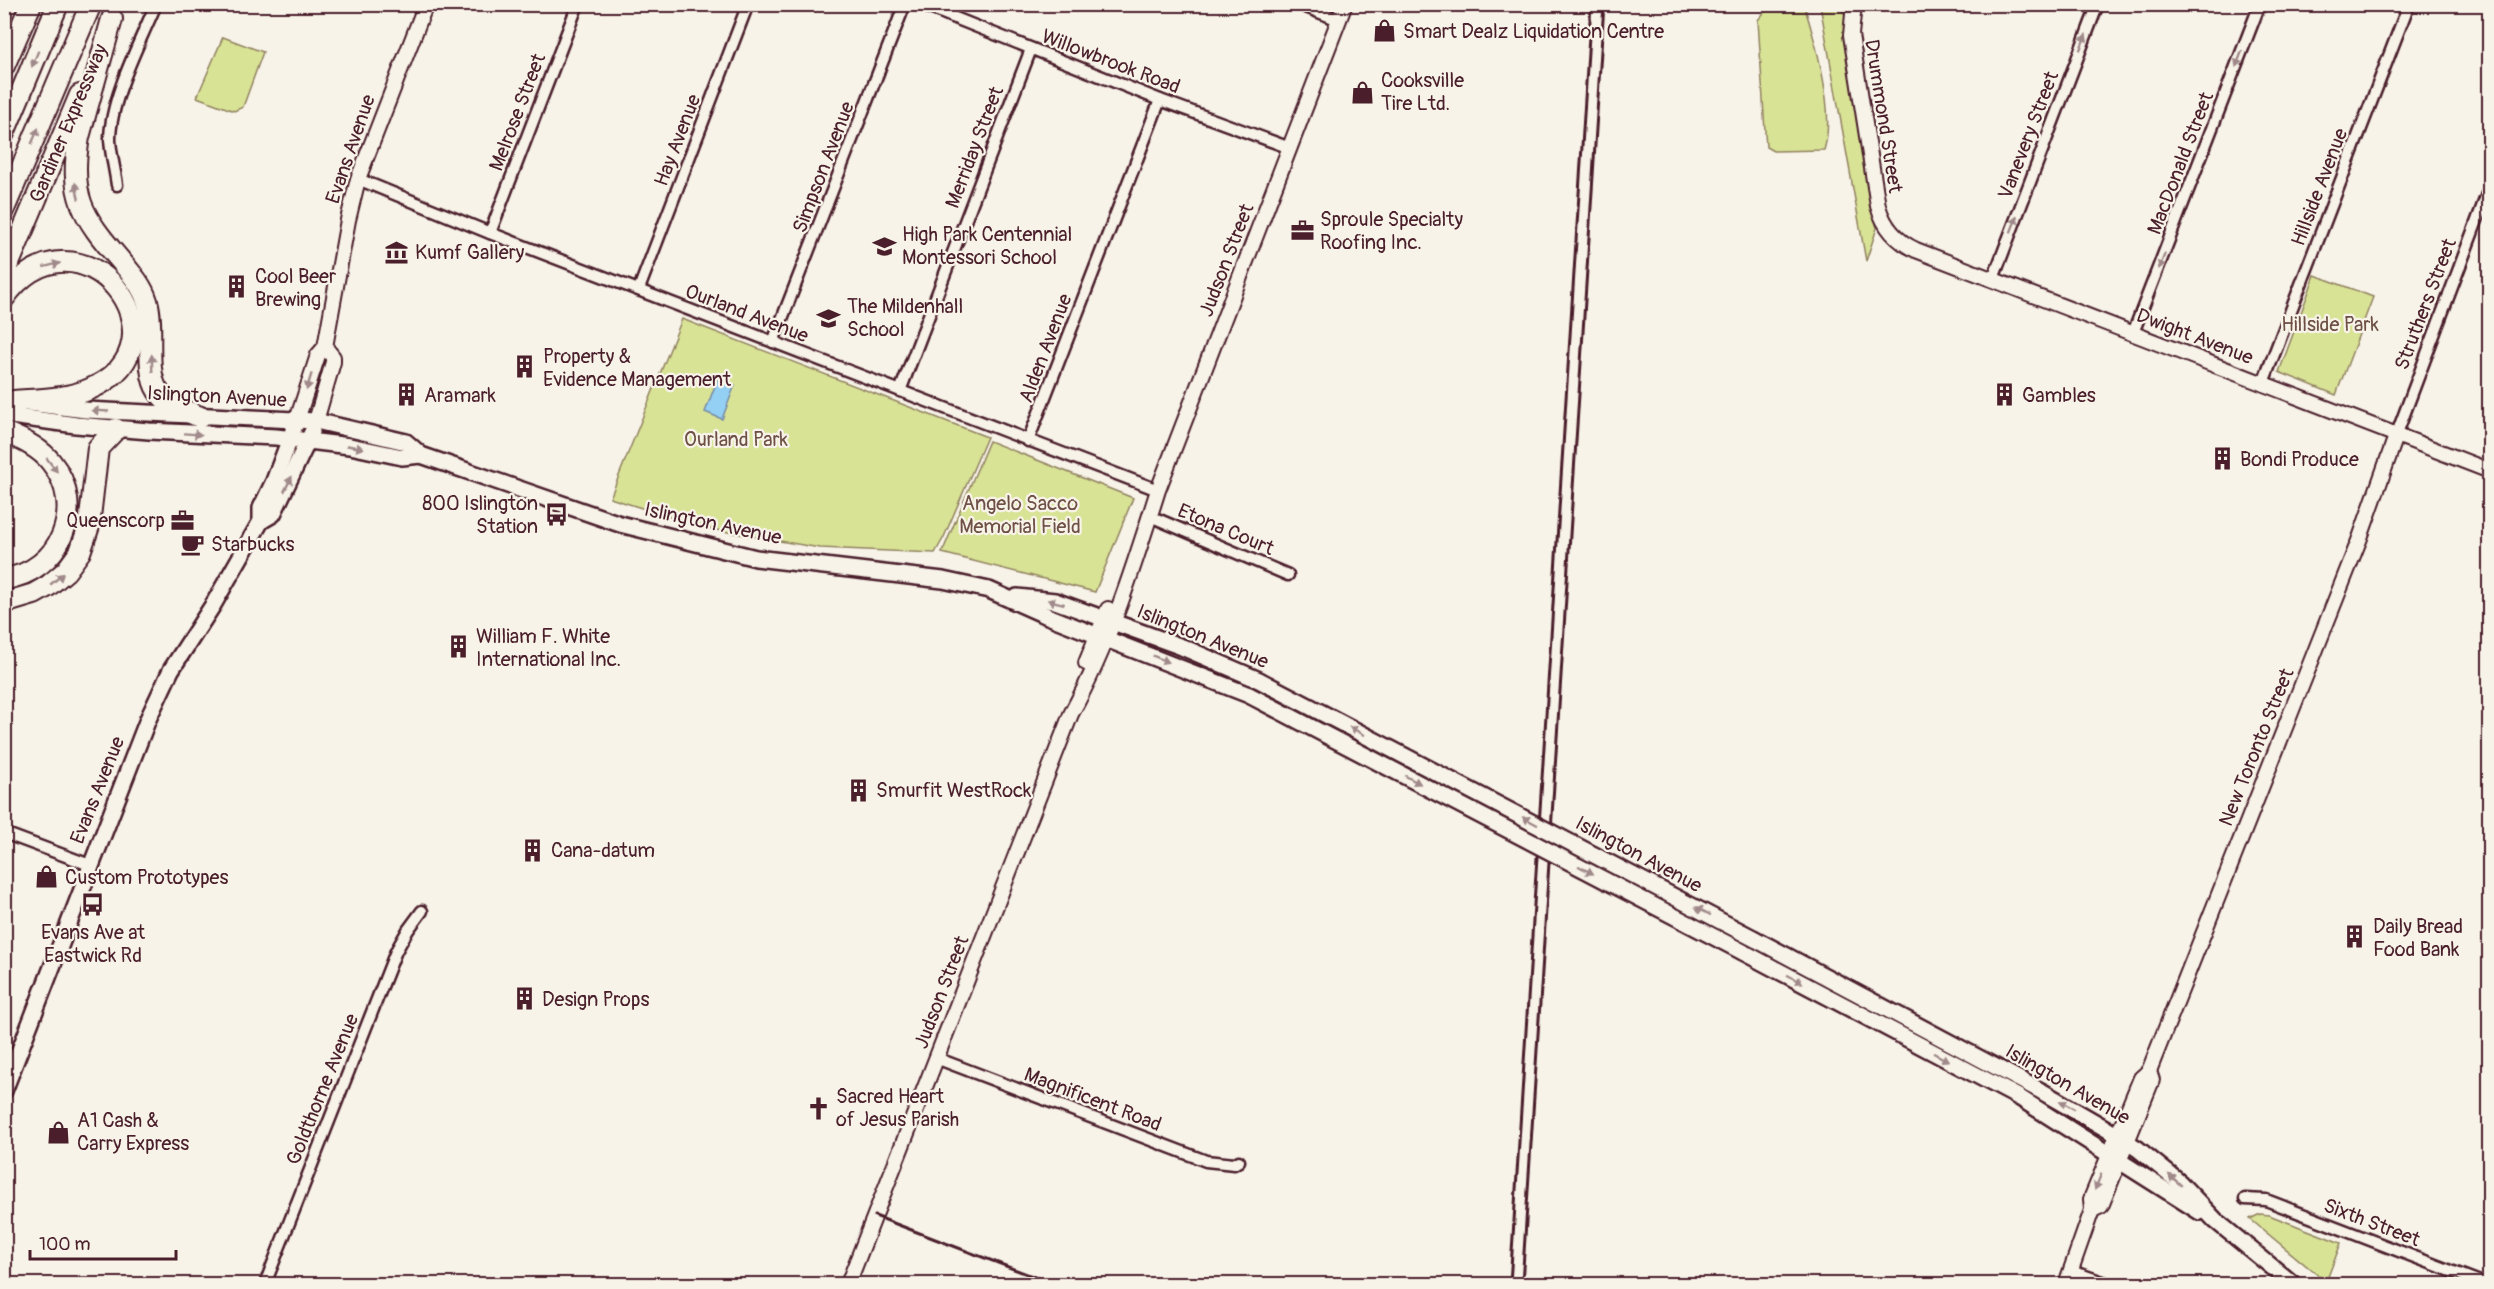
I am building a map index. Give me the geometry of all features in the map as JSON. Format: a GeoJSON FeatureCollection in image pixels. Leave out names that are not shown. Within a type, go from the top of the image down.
{"type":"FeatureCollection","features":[{"type":"Feature","properties":{"kind":"highway"},"geometry":{"type":"LineString","coordinates":[[4,66],[31,4]]}},
{"type":"Feature","properties":{"kind":"highway"},"geometry":{"type":"LineString","coordinates":[[4,133],[58,4]]}},
{"type":"Feature","properties":{"kind":"highway","name":"Gardiner Expressway"},"geometry":{"type":"LineString","coordinates":[[4,209],[91,4]]}},
{"type":"Feature","properties":{"kind":"highway"},"geometry":{"type":"LineString","coordinates":[[115,12],[79,136],[75,156],[76,187],[84,214],[93,229],[135,277],[143,291],[151,319],[151,368],[155,386],[171,403],[200,417]]}},
{"type":"Feature","properties":{"kind":"highway","name":"Gardiner Expressway"},"geometry":{"type":"LineString","coordinates":[[4,275],[115,12]]}},
{"type":"Feature","properties":{"kind":"highway"},"geometry":{"type":"LineString","coordinates":[[4,298],[20,281],[38,269],[73,262],[94,269],[111,281],[124,295],[132,314],[133,333],[125,359],[113,375],[90,389],[8,405]]}},
{"type":"Feature","properties":{"kind":"highway"},"geometry":{"type":"LineString","coordinates":[[4,603],[34,594],[48,586],[66,571],[80,552],[89,526],[98,448],[116,429]]}},
{"type":"Feature","properties":{"kind":"highway"},"geometry":{"type":"LineString","coordinates":[[4,432],[22,439],[51,462],[67,489],[69,506],[68,522],[56,549],[27,574],[4,579]]}},
{"type":"Feature","properties":{"kind":"main road","name":"Islington Avenue"},"geometry":{"type":"LineString","coordinates":[[8,405],[200,417],[316,421],[406,442],[421,455],[620,524],[756,558],[943,580],[1005,596],[1045,615],[1182,647],[1259,680],[2041,1090],[2122,1139],[2179,1182],[2216,1221],[2293,1284]]}},
{"type":"Feature","properties":{"kind":"main road","name":"Islington Avenue"},"geometry":{"type":"LineString","coordinates":[[8,405],[116,429],[291,439],[402,457],[421,455]]}},
{"type":"Feature","properties":{"kind":"main road","name":"Evans Avenue"},"geometry":{"type":"LineString","coordinates":[[4,1091],[148,719],[171,670],[213,605],[261,521],[261,507],[274,481],[297,420]]}},
{"type":"Feature","properties":{"kind":"main road","name":"Evans Avenue"},"geometry":{"type":"LineString","coordinates":[[261,521],[273,514],[316,421]]}},
{"type":"Feature","properties":{"kind":"main road","name":"Islington Avenue"},"geometry":{"type":"LineString","coordinates":[[1105,628],[1249,695],[2020,1098],[2167,1193],[2216,1221]]}},
{"type":"Feature","properties":{"kind":"street"},"geometry":{"type":"LineString","coordinates":[[117,185],[111,149],[112,122],[126,77],[156,4]]}},
{"type":"Feature","properties":{"kind":"street","name":"Evans Avenue"},"geometry":{"type":"LineString","coordinates":[[297,420],[318,355],[325,347],[348,220],[358,179],[426,4]]}},
{"type":"Feature","properties":{"kind":"street","name":"Melrose Street"},"geometry":{"type":"LineString","coordinates":[[490,233],[578,4]]}},
{"type":"Feature","properties":{"kind":"street","name":"Hay Avenue"},"geometry":{"type":"LineString","coordinates":[[639,289],[748,4]]}},
{"type":"Feature","properties":{"kind":"street","name":"Simpson Avenue"},"geometry":{"type":"LineString","coordinates":[[773,342],[905,4]]}},
{"type":"Feature","properties":{"kind":"street","name":"Willowbrook Road"},"geometry":{"type":"LineString","coordinates":[[920,4],[1160,100],[1290,148]]}},
{"type":"Feature","properties":{"kind":"street"},"geometry":{"type":"LineString","coordinates":[[1298,4],[1339,20]]}},
{"type":"Feature","properties":{"kind":"street","name":"Judson Street"},"geometry":{"type":"LineString","coordinates":[[848,1284],[1071,714],[1077,686],[1138,556],[1158,490],[1345,4]]}},
{"type":"Feature","properties":{"kind":"street","name":"Drummond Street"},"geometry":{"type":"LineString","coordinates":[[1854,4],[1851,35],[1876,194],[1881,216],[1890,231]]}},
{"type":"Feature","properties":{"kind":"street","name":"Vanevery Street"},"geometry":{"type":"LineString","coordinates":[[1993,279],[2098,4]]}},
{"type":"Feature","properties":{"kind":"street","name":"MacDonald Street"},"geometry":{"type":"LineString","coordinates":[[2133,333],[2260,4]]}},
{"type":"Feature","properties":{"kind":"street","name":"Hillside Avenue"},"geometry":{"type":"LineString","coordinates":[[2263,383],[2409,4]]}},
{"type":"Feature","properties":{"kind":"street","name":"Merriday Street"},"geometry":{"type":"LineString","coordinates":[[900,392],[1030,49]]}},
{"type":"Feature","properties":{"kind":"street","name":"Alden Avenue"},"geometry":{"type":"LineString","coordinates":[[1028,441],[1160,100]]}},
{"type":"Feature","properties":{"kind":"street","name":"Ourland Avenue"},"geometry":{"type":"LineString","coordinates":[[358,179],[490,233],[1158,490]]}},
{"type":"Feature","properties":{"kind":"street","name":"Struthers Street"},"geometry":{"type":"LineString","coordinates":[[2396,436],[2490,186]]}},
{"type":"Feature","properties":{"kind":"street","name":"Dwight Avenue"},"geometry":{"type":"LineString","coordinates":[[1890,231],[1908,246],[2490,471]]}},
{"type":"Feature","properties":{"kind":"street","name":"Evans Avenue"},"geometry":{"type":"LineString","coordinates":[[316,421],[333,362],[333,357],[325,347]]}},
{"type":"Feature","properties":{"kind":"street","name":"New Toronto Street"},"geometry":{"type":"LineString","coordinates":[[2066,1284],[2092,1210],[2100,1206],[2114,1157],[2152,1080],[2149,1071],[2360,538],[2396,436]]}},
{"type":"Feature","properties":{"kind":"street","name":"Etona Court"},"geometry":{"type":"LineString","coordinates":[[1147,523],[1288,576]]}},
{"type":"Feature","properties":{"kind":"street"},"geometry":{"type":"LineString","coordinates":[[4,833],[90,865]]}},
{"type":"Feature","properties":{"kind":"street","name":"Goldthorne Avenue"},"geometry":{"type":"LineString","coordinates":[[265,1284],[396,951],[422,911]]}},
{"type":"Feature","properties":{"kind":"street","name":"Magnificent Road"},"geometry":{"type":"LineString","coordinates":[[936,1058],[1206,1161],[1234,1164],[1239,1161]]}},
{"type":"Feature","properties":{"kind":"street","name":"Sixth Street"},"geometry":{"type":"LineString","coordinates":[[2245,1199],[2266,1200],[2485,1284]]}},
{"type":"Feature","properties":{"kind":"street"},"geometry":{"type":"LineString","coordinates":[[2071,1271],[2109,1284]]}},
{"type":"Feature","properties":{"kind":"green space"},"geometry":{"type":"Polygon","coordinates":[[[1771,4],[1804,5],[1819,58],[1826,97],[1828,117],[1824,150],[1773,151],[1766,147],[1758,20],[1771,4]]]}},
{"type":"Feature","properties":{"kind":"green space"},"geometry":{"type":"Polygon","coordinates":[[[1820,5],[1838,5],[1846,16],[1845,34],[1870,199],[1877,228],[1866,261],[1820,5]]]}},
{"type":"Feature","properties":{"kind":"green space"},"geometry":{"type":"Polygon","coordinates":[[[223,37],[263,52],[243,107],[234,111],[197,97],[223,37]]]}},
{"type":"Feature","properties":{"kind":"green space","name":"Hillside Park"},"geometry":{"type":"Polygon","coordinates":[[[2315,275],[2373,297],[2336,395],[2279,372],[2315,275]]]}},
{"type":"Feature","properties":{"kind":"green space","name":"Ourland Park"},"geometry":{"type":"Polygon","coordinates":[[[682,319],[987,437],[935,553],[820,548],[705,528],[610,498],[682,319]]]}},
{"type":"Feature","properties":{"kind":"green space","name":"Angelo Sacco Memorial Field"},"geometry":{"type":"Polygon","coordinates":[[[989,441],[1133,498],[1095,592],[942,553],[989,441]]]}},
{"type":"Feature","properties":{"kind":"green space"},"geometry":{"type":"Polygon","coordinates":[[[2260,1214],[2269,1215],[2341,1243],[2326,1282],[2250,1219],[2260,1214]]]}},
{"type":"Feature","properties":{"kind":"water"},"geometry":{"type":"Polygon","coordinates":[[[718,378],[735,385],[722,419],[705,412],[718,378]]]}},
{"type":"Feature","properties":{"kind":"railway"},"geometry":{"type":"LineString","coordinates":[[1510,1284],[1591,4]]}},
{"type":"Feature","properties":{"kind":"railway"},"geometry":{"type":"LineString","coordinates":[[1522,1284],[1604,4]]}},
{"type":"Feature","properties":{"kind":"railway"},"geometry":{"type":"LineString","coordinates":[[875,1216],[1053,1284]]}},
{"type":"Feature","properties":{"kind":"place","name":"Smart Dealz Liquidation Centre"},"geometry":{"type":"Point","coordinates":[1385,31]}},
{"type":"Feature","properties":{"kind":"place","name":"Cooksville Tire Ltd."},"geometry":{"type":"Point","coordinates":[1363,92]}},
{"type":"Feature","properties":{"kind":"place","name":"Sproule Specialty Roofing Inc."},"geometry":{"type":"Point","coordinates":[1302,230]}},
{"type":"Feature","properties":{"kind":"place","name":"High Park Centennial Montessori School"},"geometry":{"type":"Point","coordinates":[884,246]}},
{"type":"Feature","properties":{"kind":"place","name":"Kumf Gallery"},"geometry":{"type":"Point","coordinates":[397,252]}},
{"type":"Feature","properties":{"kind":"place","name":"Cool Beer Brewing"},"geometry":{"type":"Point","coordinates":[237,287]}},
{"type":"Feature","properties":{"kind":"place","name":"The Mildenhall School"},"geometry":{"type":"Point","coordinates":[829,318]}},
{"type":"Feature","properties":{"kind":"place","name":"Property & Evidence Management"},"geometry":{"type":"Point","coordinates":[525,367]}},
{"type":"Feature","properties":{"kind":"place","name":"Aramark"},"geometry":{"type":"Point","coordinates":[406,395]}},
{"type":"Feature","properties":{"kind":"place","name":"Gambles"},"geometry":{"type":"Point","coordinates":[2004,395]}},
{"type":"Feature","properties":{"kind":"place","name":"Bondi Produce"},"geometry":{"type":"Point","coordinates":[2222,459]}},
{"type":"Feature","properties":{"kind":"place","name":"800 Islington Station"},"geometry":{"type":"Point","coordinates":[556,515]}},
{"type":"Feature","properties":{"kind":"place","name":"Queenscorp"},"geometry":{"type":"Point","coordinates":[183,520]}},
{"type":"Feature","properties":{"kind":"place","name":"Starbucks"},"geometry":{"type":"Point","coordinates":[193,544]}},
{"type":"Feature","properties":{"kind":"place","name":"William F. White International Inc."},"geometry":{"type":"Point","coordinates":[458,647]}},
{"type":"Feature","properties":{"kind":"place","name":"Smurfit WestRock"},"geometry":{"type":"Point","coordinates":[858,790]}},
{"type":"Feature","properties":{"kind":"place","name":"Cana-datum"},"geometry":{"type":"Point","coordinates":[533,850]}},
{"type":"Feature","properties":{"kind":"place","name":"Custom Prototypes"},"geometry":{"type":"Point","coordinates":[47,877]}},
{"type":"Feature","properties":{"kind":"place","name":"Evans Ave at Eastwick Rd"},"geometry":{"type":"Point","coordinates":[93,904]}},
{"type":"Feature","properties":{"kind":"place","name":"Daily Bread Food Bank"},"geometry":{"type":"Point","coordinates":[2355,937]}},
{"type":"Feature","properties":{"kind":"place","name":"Design Props"},"geometry":{"type":"Point","coordinates":[524,999]}},
{"type":"Feature","properties":{"kind":"place","name":"Sacred Heart of Jesus Parish"},"geometry":{"type":"Point","coordinates":[818,1108]}},
{"type":"Feature","properties":{"kind":"place","name":"A1 Cash & Carry Express"},"geometry":{"type":"Point","coordinates":[59,1132]}}]}
